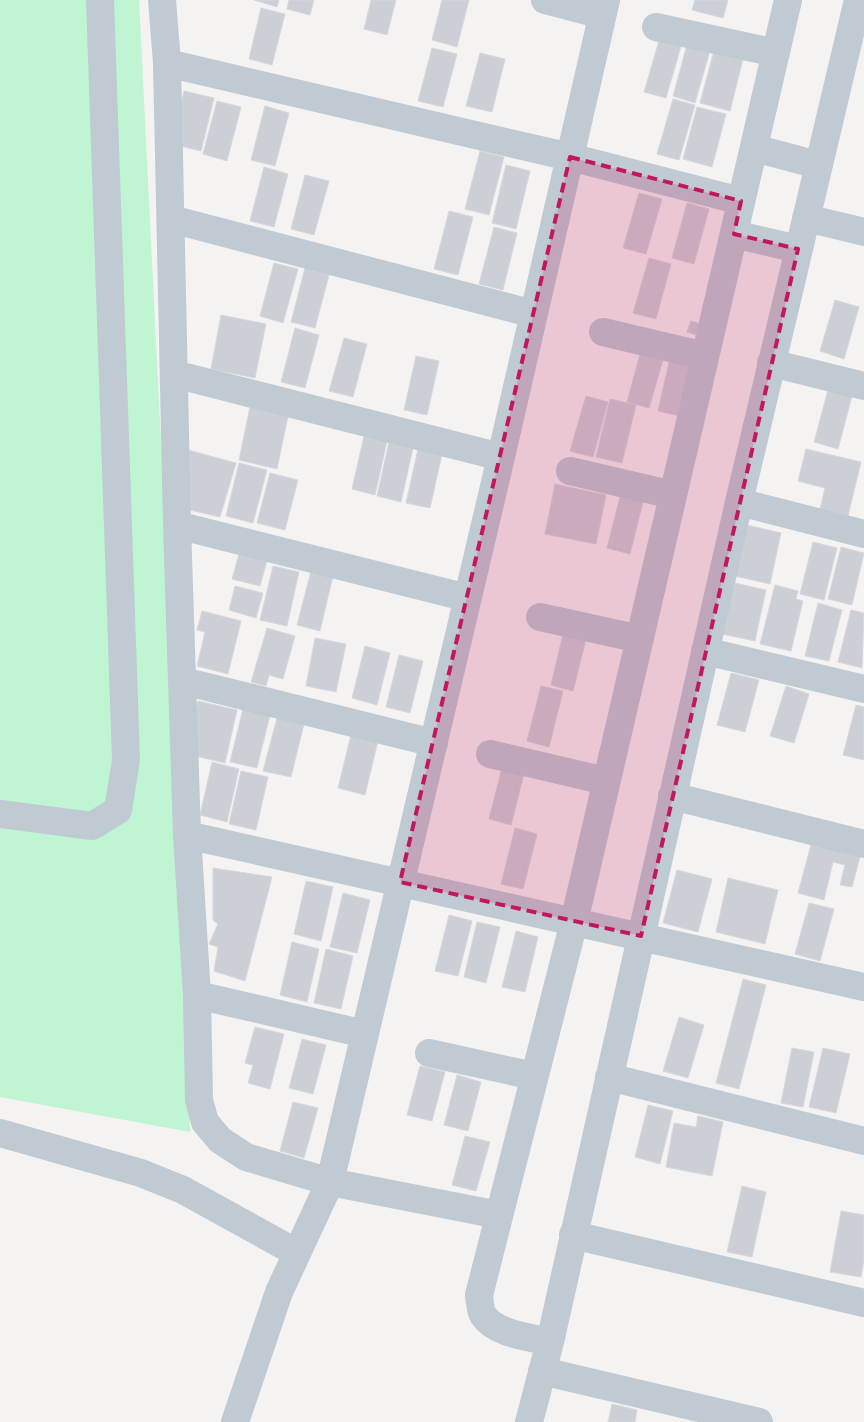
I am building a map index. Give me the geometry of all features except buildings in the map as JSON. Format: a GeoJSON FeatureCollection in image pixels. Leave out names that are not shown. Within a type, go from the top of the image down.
{"type":"FeatureCollection","features":[{"type":"Feature","properties":{"kind":"street"},"geometry":{"type":"LineString","coordinates":[[0,814],[92,826],[118,810],[126,760],[100,0]]}},
{"type":"Feature","properties":{"kind":"street"},"geometry":{"type":"LineString","coordinates":[[162,0],[167,63],[177,525],[187,835],[197,994],[199,1100],[204,1122],[220,1140],[246,1157],[330,1182],[499,1215]]}},
{"type":"Feature","properties":{"kind":"street"},"geometry":{"type":"LineString","coordinates":[[236,1422],[279,1292],[330,1182],[501,458],[604,7],[545,0]]}},
{"type":"Feature","properties":{"kind":"street"},"geometry":{"type":"LineString","coordinates":[[550,1342],[502,1329],[490,1323],[482,1313],[479,1295],[574,922],[788,0]]}},
{"type":"Feature","properties":{"kind":"street"},"geometry":{"type":"LineString","coordinates":[[529,1422],[550,1342],[705,651],[818,165],[853,67],[858,0]]}},
{"type":"Feature","properties":{"kind":"street"},"geometry":{"type":"LineString","coordinates":[[656,27],[776,53]]}},
{"type":"Feature","properties":{"kind":"street"},"geometry":{"type":"LineString","coordinates":[[167,63],[570,157],[741,202]]}},
{"type":"Feature","properties":{"kind":"street"},"geometry":{"type":"LineString","coordinates":[[754,148],[818,165]]}},
{"type":"Feature","properties":{"kind":"street"},"geometry":{"type":"LineString","coordinates":[[806,218],[864,232]]}},
{"type":"Feature","properties":{"kind":"street"},"geometry":{"type":"LineString","coordinates":[[171,219],[534,314]]}},
{"type":"Feature","properties":{"kind":"street"},"geometry":{"type":"LineString","coordinates":[[734,234],[798,249]]}},
{"type":"Feature","properties":{"kind":"street"},"geometry":{"type":"LineString","coordinates":[[603,332],[705,356]]}},
{"type":"Feature","properties":{"kind":"street"},"geometry":{"type":"LineString","coordinates":[[771,363],[864,386]]}},
{"type":"Feature","properties":{"kind":"street"},"geometry":{"type":"LineString","coordinates":[[174,374],[501,458]]}},
{"type":"Feature","properties":{"kind":"street"},"geometry":{"type":"LineString","coordinates":[[570,471],[673,495]]}},
{"type":"Feature","properties":{"kind":"street"},"geometry":{"type":"LineString","coordinates":[[739,502],[864,534]]}},
{"type":"Feature","properties":{"kind":"street"},"geometry":{"type":"LineString","coordinates":[[177,525],[468,598]]}},
{"type":"Feature","properties":{"kind":"street"},"geometry":{"type":"LineString","coordinates":[[540,617],[640,638]]}},
{"type":"Feature","properties":{"kind":"street"},"geometry":{"type":"LineString","coordinates":[[705,651],[864,689]]}},
{"type":"Feature","properties":{"kind":"street"},"geometry":{"type":"LineString","coordinates":[[183,681],[434,743]]}},
{"type":"Feature","properties":{"kind":"street"},"geometry":{"type":"LineString","coordinates":[[490,754],[606,781]]}},
{"type":"Feature","properties":{"kind":"street"},"geometry":{"type":"LineString","coordinates":[[672,796],[864,844]]}},
{"type":"Feature","properties":{"kind":"street"},"geometry":{"type":"LineString","coordinates":[[187,835],[864,987]]}},
{"type":"Feature","properties":{"kind":"street"},"geometry":{"type":"LineString","coordinates":[[197,994],[365,1034]]}},
{"type":"Feature","properties":{"kind":"street"},"geometry":{"type":"LineString","coordinates":[[428,1054],[534,1076]]}},
{"type":"Feature","properties":{"kind":"street"},"geometry":{"type":"LineString","coordinates":[[609,1078],[864,1141]]}},
{"type":"Feature","properties":{"kind":"street"},"geometry":{"type":"LineString","coordinates":[[0,1134],[141,1173],[183,1190],[297,1253]]}},
{"type":"Feature","properties":{"kind":"street"},"geometry":{"type":"LineString","coordinates":[[574,1235],[864,1303]]}},
{"type":"Feature","properties":{"kind":"street"},"geometry":{"type":"LineString","coordinates":[[542,1371],[759,1422]]}},
{"type":"Feature","properties":{"kind":"highlighted area"},"geometry":{"type":"Polygon","coordinates":[[[570,157],[741,201],[734,234],[798,249],[641,936],[400,882],[570,157]]]}},
{"type":"Feature","properties":{"kind":"green space"},"geometry":{"type":"Polygon","coordinates":[[[0,0],[139,0],[179,804],[190,1132],[0,1097],[0,0]]]}}]}
